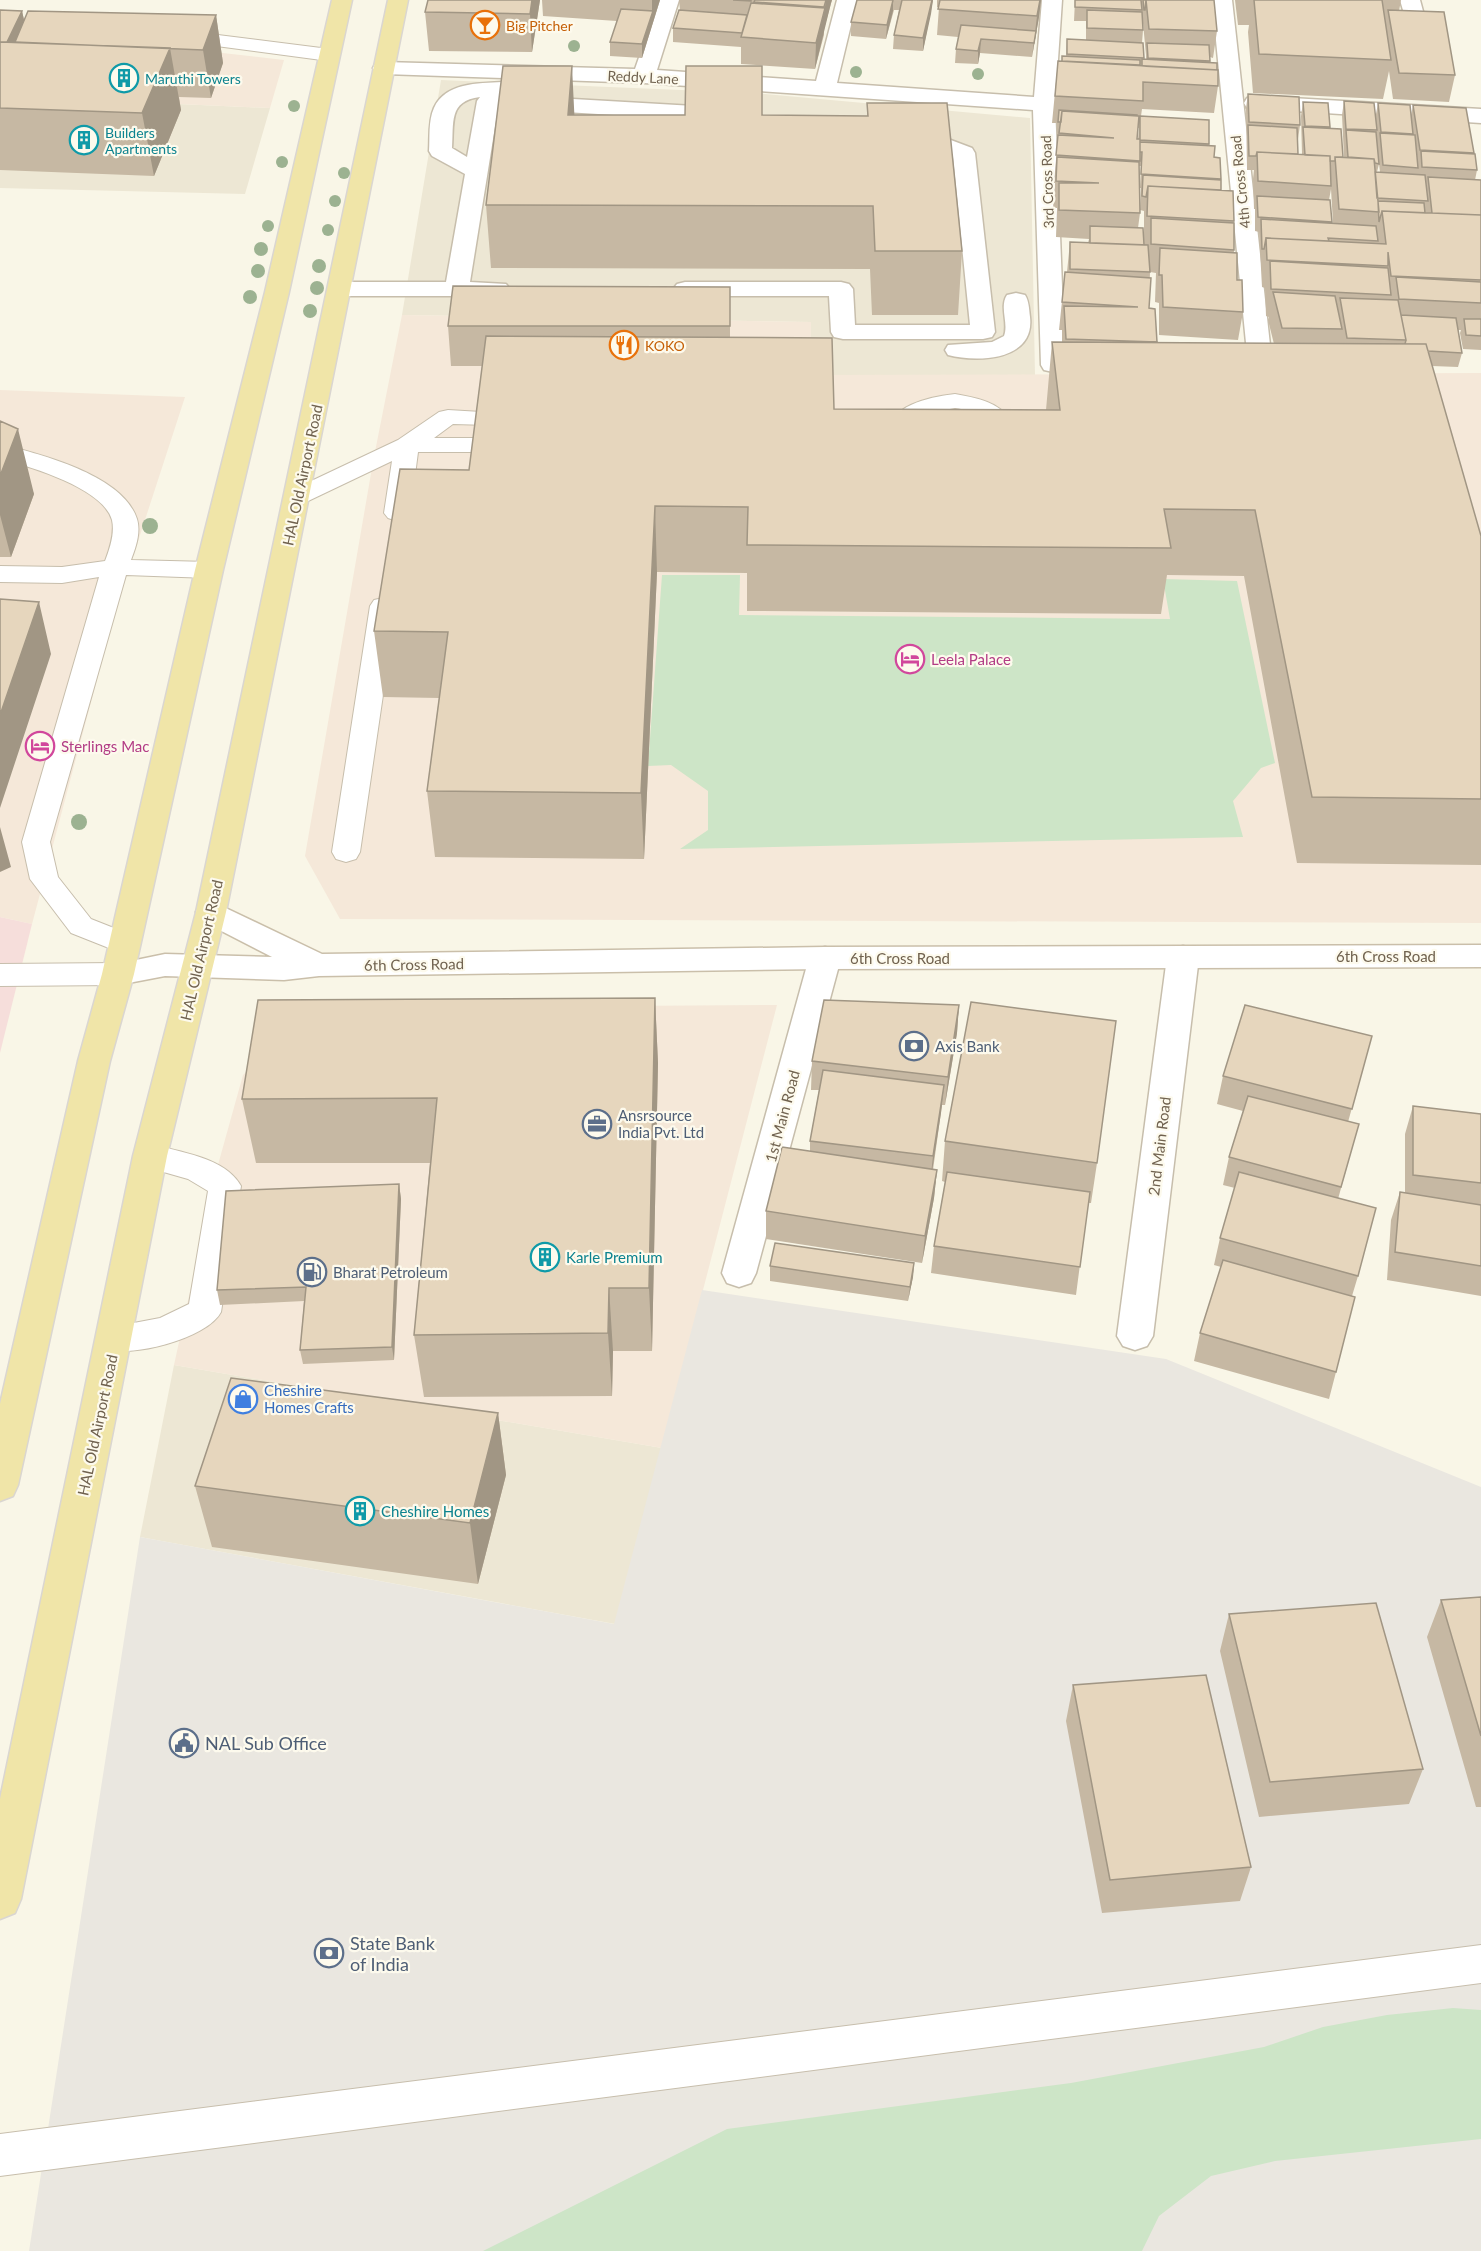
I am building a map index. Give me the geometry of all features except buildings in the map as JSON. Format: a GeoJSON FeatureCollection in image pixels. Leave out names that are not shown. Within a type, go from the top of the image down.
{"type":"FeatureCollection","features":[{"type":"Feature","properties":{"kind":"main road"},"geometry":{"type":"LineString","coordinates":[[0,1483],[92,1072],[121,958],[209,570],[277,292],[342,0]]}},
{"type":"Feature","properties":{"kind":"main road","name":"HAL Old Airport Road"},"geometry":{"type":"LineString","coordinates":[[0,1899],[150,1156],[211,912],[341,289],[398,0]]}},
{"type":"Feature","properties":{"kind":"street"},"geometry":{"type":"LineString","coordinates":[[644,76],[669,0]]}},
{"type":"Feature","properties":{"kind":"street"},"geometry":{"type":"LineString","coordinates":[[825,90],[847,0]]}},
{"type":"Feature","properties":{"kind":"street","name":"3rd Cross Road"},"geometry":{"type":"LineString","coordinates":[[1052,0],[1044,104],[1053,365]]}},
{"type":"Feature","properties":{"kind":"street","name":"4th Cross Road"},"geometry":{"type":"LineString","coordinates":[[1222,0],[1260,363]]}},
{"type":"Feature","properties":{"kind":"street"},"geometry":{"type":"LineString","coordinates":[[1410,0],[1417,30]]}},
{"type":"Feature","properties":{"kind":"street","name":"Reddy Lane"},"geometry":{"type":"LineString","coordinates":[[384,68],[644,76],[1044,104]]}},
{"type":"Feature","properties":{"kind":"street"},"geometry":{"type":"LineString","coordinates":[[476,171],[440,151],[446,107],[450,101],[466,93],[502,89]]}},
{"type":"Feature","properties":{"kind":"street"},"geometry":{"type":"LineString","coordinates":[[457,289],[488,101],[750,116]]}},
{"type":"Feature","properties":{"kind":"street"},"geometry":{"type":"LineString","coordinates":[[1232,101],[1479,122]]}},
{"type":"Feature","properties":{"kind":"street"},"geometry":{"type":"LineString","coordinates":[[666,289],[841,290],[843,332],[983,332],[964,153],[892,125]]}},
{"type":"Feature","properties":{"kind":"street"},"geometry":{"type":"LineString","coordinates":[[1239,173],[1262,175]]}},
{"type":"Feature","properties":{"kind":"street"},"geometry":{"type":"LineString","coordinates":[[341,289],[515,289]]}},
{"type":"Feature","properties":{"kind":"street"},"geometry":{"type":"LineString","coordinates":[[874,332],[902,350],[996,349],[1015,339],[1018,332],[1016,300]]}},
{"type":"Feature","properties":{"kind":"street","name":"6th Cross Road"},"geometry":{"type":"LineString","coordinates":[[211,912],[288,952],[319,965]]}},
{"type":"Feature","properties":{"kind":"street","name":"6th Cross Road"},"geometry":{"type":"LineString","coordinates":[[121,958],[165,965],[284,969],[319,965],[825,958],[1481,956]]}},
{"type":"Feature","properties":{"kind":"street","name":"2nd Main Road"},"geometry":{"type":"LineString","coordinates":[[1135,1336],[1183,957]]}},
{"type":"Feature","properties":{"kind":"street","name":"1st Main Road"},"geometry":{"type":"LineString","coordinates":[[739,1273],[825,958]]}},
{"type":"Feature","properties":{"kind":"lane"},"geometry":{"type":"LineString","coordinates":[[156,33],[329,55]]}},
{"type":"Feature","properties":{"kind":"lane"},"geometry":{"type":"LineString","coordinates":[[934,402],[966,402],[993,412],[1004,423],[1007,436],[1000,447],[985,456],[966,461],[944,460],[898,444],[904,432],[895,419],[934,402]]}},
{"type":"Feature","properties":{"kind":"lane"},"geometry":{"type":"LineString","coordinates":[[297,497],[408,445],[448,417],[489,417]]}},
{"type":"Feature","properties":{"kind":"lane"},"geometry":{"type":"LineString","coordinates":[[408,445],[486,445]]}},
{"type":"Feature","properties":{"kind":"lane"},"geometry":{"type":"LineString","coordinates":[[394,538],[408,445]]}},
{"type":"Feature","properties":{"kind":"lane"},"geometry":{"type":"LineString","coordinates":[[0,451],[80,479],[99,490],[116,504],[124,517],[123,550],[115,567],[36,842],[44,879],[81,926],[121,958]]}},
{"type":"Feature","properties":{"kind":"lane"},"geometry":{"type":"LineString","coordinates":[[0,574],[62,575],[115,567],[209,570]]}},
{"type":"Feature","properties":{"kind":"lane"},"geometry":{"type":"LineString","coordinates":[[346,852],[387,585]]}},
{"type":"Feature","properties":{"kind":"lane"},"geometry":{"type":"LineString","coordinates":[[2,978],[121,958]]}},
{"type":"Feature","properties":{"kind":"lane"},"geometry":{"type":"LineString","coordinates":[[114,1339],[166,1331],[204,1312],[225,1186],[198,1169],[150,1156]]}},
{"type":"Feature","properties":{"kind":"lane"},"geometry":{"type":"LineString","coordinates":[[0,2155],[1481,1964]]}},
{"type":"Feature","properties":{"kind":"shaded area","name":"Maruthi Towers"},"geometry":{"type":"Polygon","coordinates":[[[0,28],[284,60],[270,108],[0,96],[0,28]]]}},
{"type":"Feature","properties":{"kind":"shaded area"},"geometry":{"type":"Polygon","coordinates":[[[441,80],[753,93],[1030,118],[1035,375],[809,375],[811,322],[402,315],[441,80]]]}},
{"type":"Feature","properties":{"kind":"shaded area","name":"Builders Apartments"},"geometry":{"type":"Polygon","coordinates":[[[0,96],[270,108],[245,194],[0,188],[0,96]]]}},
{"type":"Feature","properties":{"kind":"shaded area","name":"Leela Palace"},"geometry":{"type":"Polygon","coordinates":[[[402,315],[811,322],[810,375],[1481,373],[1481,923],[340,919],[305,856],[373,462],[402,315]]]}},
{"type":"Feature","properties":{"kind":"shaded area"},"geometry":{"type":"Polygon","coordinates":[[[0,390],[185,397],[115,612],[32,924],[0,917],[0,390]]]}},
{"type":"Feature","properties":{"kind":"shaded area"},"geometry":{"type":"Polygon","coordinates":[[[0,917],[32,924],[0,1053],[0,917]]]}},
{"type":"Feature","properties":{"kind":"shaded area"},"geometry":{"type":"Polygon","coordinates":[[[777,1005],[662,1448],[174,1365],[216,1172],[243,1075],[313,1008],[777,1005]]]}},
{"type":"Feature","properties":{"kind":"shaded area"},"geometry":{"type":"Polygon","coordinates":[[[702,1290],[1166,1359],[1481,1487],[1481,2251],[29,2251],[140,1537],[614,1624],[702,1290]]]}},
{"type":"Feature","properties":{"kind":"shaded area"},"geometry":{"type":"Polygon","coordinates":[[[174,1365],[662,1448],[615,1624],[140,1537],[174,1365]]]}},
{"type":"Feature","properties":{"kind":"green space"},"geometry":{"type":"Polygon","coordinates":[[[662,575],[740,575],[739,615],[1170,619],[1163,579],[1237,581],[1275,763],[1261,768],[1233,801],[1243,837],[680,849],[708,830],[708,791],[671,765],[648,766],[662,575]]]}},
{"type":"Feature","properties":{"kind":"green space"},"geometry":{"type":"Polygon","coordinates":[[[1453,2008],[1481,2010],[1481,2139],[1275,2161],[1211,2176],[1159,2216],[1142,2251],[483,2251],[727,2129],[1071,2083],[1264,2047],[1323,2027],[1387,2015],[1453,2008]]]}},
{"type":"Feature","properties":{"kind":"place","name":"Big Pitcher"},"geometry":{"type":"Point","coordinates":[485,25]}},
{"type":"Feature","properties":{"kind":"place","name":"Maruthi Towers"},"geometry":{"type":"Point","coordinates":[124,78]}},
{"type":"Feature","properties":{"kind":"place","name":"Builders Apartments"},"geometry":{"type":"Point","coordinates":[84,140]}},
{"type":"Feature","properties":{"kind":"place","name":"KOKO"},"geometry":{"type":"Point","coordinates":[624,345]}},
{"type":"Feature","properties":{"kind":"place","name":"Leela Palace"},"geometry":{"type":"Point","coordinates":[910,659]}},
{"type":"Feature","properties":{"kind":"place","name":"Sterlings Mac"},"geometry":{"type":"Point","coordinates":[40,746]}},
{"type":"Feature","properties":{"kind":"place","name":"Axis Bank"},"geometry":{"type":"Point","coordinates":[914,1046]}},
{"type":"Feature","properties":{"kind":"place","name":"Ansrsource India Pvt. Ltd"},"geometry":{"type":"Point","coordinates":[597,1124]}},
{"type":"Feature","properties":{"kind":"place","name":"Karle Premium"},"geometry":{"type":"Point","coordinates":[545,1257]}},
{"type":"Feature","properties":{"kind":"place","name":"Bharat Petroleum"},"geometry":{"type":"Point","coordinates":[312,1272]}},
{"type":"Feature","properties":{"kind":"place","name":"Cheshire Homes Crafts"},"geometry":{"type":"Point","coordinates":[243,1399]}},
{"type":"Feature","properties":{"kind":"place","name":"Cheshire Homes"},"geometry":{"type":"Point","coordinates":[360,1511]}},
{"type":"Feature","properties":{"kind":"place","name":"NAL Sub Office"},"geometry":{"type":"Point","coordinates":[184,1743]}},
{"type":"Feature","properties":{"kind":"place","name":"State Bank of India"},"geometry":{"type":"Point","coordinates":[329,1953]}}]}
